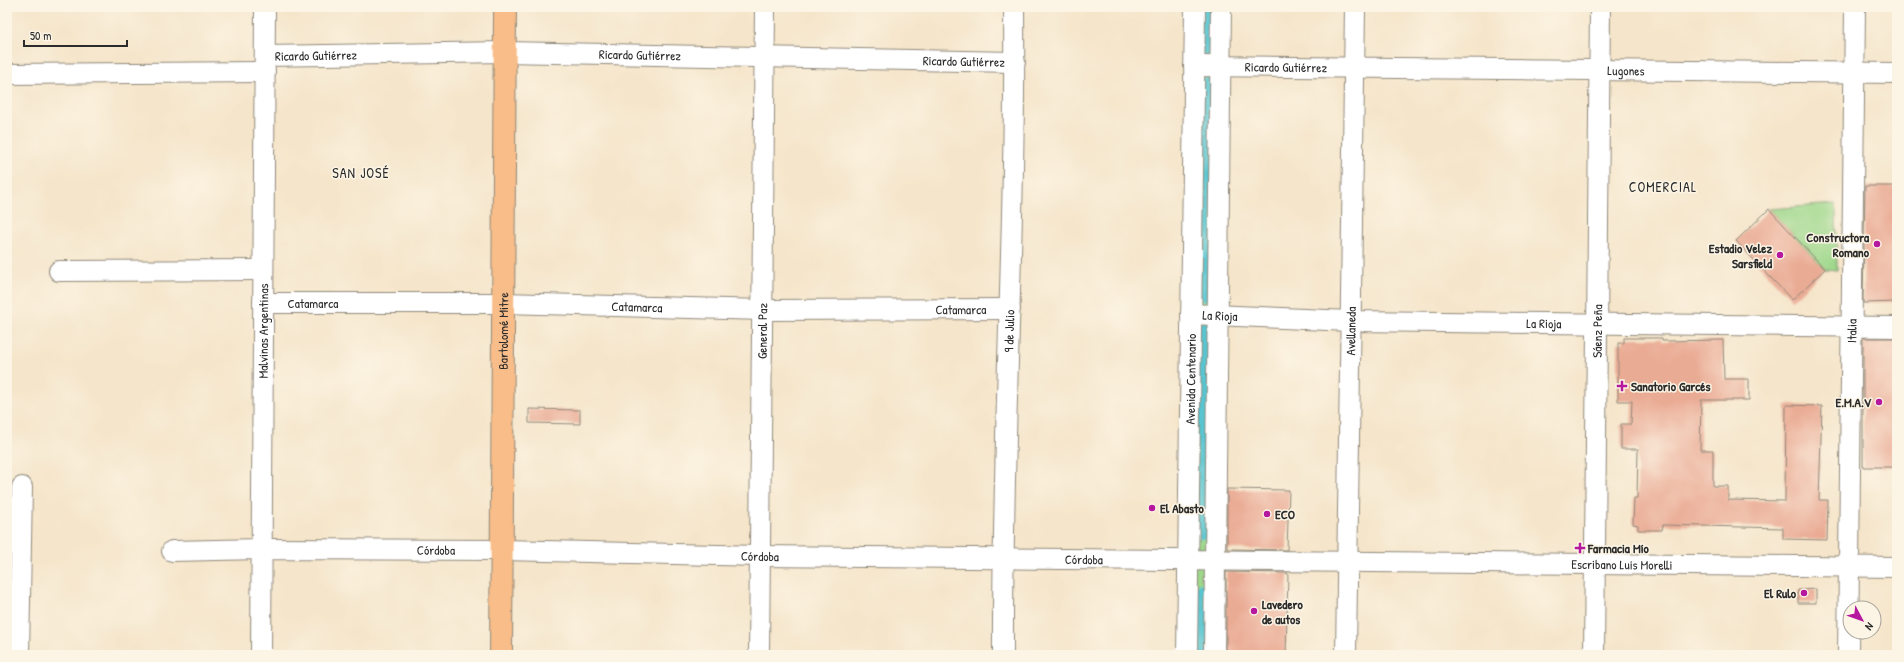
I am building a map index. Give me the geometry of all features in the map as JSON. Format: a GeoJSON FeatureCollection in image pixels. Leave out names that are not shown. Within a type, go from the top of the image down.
{"type":"FeatureCollection","features":[{"type":"Feature","properties":{"kind":"main road","name":"Bartolomé Mitre"},"geometry":{"type":"LineString","coordinates":[[501,655],[505,7]]}},
{"type":"Feature","properties":{"kind":"street","name":"Malvinas Argentinas"},"geometry":{"type":"LineString","coordinates":[[260,655],[266,7]]}},
{"type":"Feature","properties":{"kind":"street","name":"General Paz"},"geometry":{"type":"LineString","coordinates":[[759,655],[764,310],[765,7]]}},
{"type":"Feature","properties":{"kind":"street","name":"9 de Julio"},"geometry":{"type":"LineString","coordinates":[[1003,655],[1002,559],[1010,309],[1015,62],[1014,7]]}},
{"type":"Feature","properties":{"kind":"street","name":"Avenida Centenario"},"geometry":{"type":"LineString","coordinates":[[1187,655],[1195,7]]}},
{"type":"Feature","properties":{"kind":"street","name":"Avenida Centenario"},"geometry":{"type":"LineString","coordinates":[[1214,655],[1221,7]]}},
{"type":"Feature","properties":{"kind":"street","name":"Avellaneda"},"geometry":{"type":"LineString","coordinates":[[1346,655],[1355,7]]}},
{"type":"Feature","properties":{"kind":"street","name":"Sáenz Peña"},"geometry":{"type":"LineString","coordinates":[[1594,655],[1600,7]]}},
{"type":"Feature","properties":{"kind":"street","name":"Italia"},"geometry":{"type":"LineString","coordinates":[[1848,655],[1855,7]]}},
{"type":"Feature","properties":{"kind":"street","name":"Ricardo Gutiérrez"},"geometry":{"type":"LineString","coordinates":[[7,74],[265,64],[505,52],[1015,62]]}},
{"type":"Feature","properties":{"kind":"street","name":"Ricardo Gutiérrez"},"geometry":{"type":"LineString","coordinates":[[1194,66],[1354,68]]}},
{"type":"Feature","properties":{"kind":"street","name":"Lugones"},"geometry":{"type":"LineString","coordinates":[[1354,68],[1897,73]]}},
{"type":"Feature","properties":{"kind":"street"},"geometry":{"type":"LineString","coordinates":[[59,271],[264,270]]}},
{"type":"Feature","properties":{"kind":"street","name":"Catamarca"},"geometry":{"type":"LineString","coordinates":[[263,304],[502,303],[764,310],[1010,309]]}},
{"type":"Feature","properties":{"kind":"street","name":"La Rioja"},"geometry":{"type":"LineString","coordinates":[[1191,314],[1350,321],[1897,327]]}},
{"type":"Feature","properties":{"kind":"street"},"geometry":{"type":"LineString","coordinates":[[19,655],[22,487]]}},
{"type":"Feature","properties":{"kind":"street","name":"Córdoba"},"geometry":{"type":"LineString","coordinates":[[172,551],[261,549],[502,550],[760,556],[1347,562]]}},
{"type":"Feature","properties":{"kind":"street","name":"Escribano Luis Morelli"},"geometry":{"type":"LineString","coordinates":[[1347,562],[1897,566]]}},
{"type":"Feature","properties":{"kind":"green space"},"geometry":{"type":"Polygon","coordinates":[[[1198,7],[1218,7],[1212,655],[1190,655],[1198,7]]]}},
{"type":"Feature","properties":{"kind":"green space"},"geometry":{"type":"Polygon","coordinates":[[[1836,204],[1837,270],[1825,269],[1769,209],[1836,204]]]}},
{"type":"Feature","properties":{"kind":"building","name":"Constructora Romano"},"geometry":{"type":"Polygon","coordinates":[[[1865,186],[1897,186],[1897,302],[1863,303],[1865,186]]]}},
{"type":"Feature","properties":{"kind":"building","name":"Estadio Velez Sarsfield"},"geometry":{"type":"Polygon","coordinates":[[[1769,209],[1825,269],[1792,300],[1736,241],[1769,209]]]}},
{"type":"Feature","properties":{"kind":"building"},"geometry":{"type":"Polygon","coordinates":[[[1624,338],[1662,338],[1662,341],[1723,340],[1724,379],[1749,379],[1749,400],[1701,400],[1700,450],[1713,450],[1713,486],[1728,486],[1728,500],[1785,501],[1786,405],[1822,406],[1819,500],[1828,500],[1827,540],[1783,539],[1783,528],[1663,525],[1662,530],[1638,530],[1638,525],[1633,524],[1634,498],[1637,498],[1638,449],[1621,449],[1621,424],[1631,424],[1632,401],[1618,401],[1618,343],[1624,343],[1624,338]]]}},
{"type":"Feature","properties":{"kind":"building","name":"E.M.A.V"},"geometry":{"type":"Polygon","coordinates":[[[1863,338],[1897,338],[1897,467],[1863,467],[1863,338]]]}},
{"type":"Feature","properties":{"kind":"building"},"geometry":{"type":"Polygon","coordinates":[[[529,409],[580,410],[580,424],[529,423],[529,409]]]}},
{"type":"Feature","properties":{"kind":"building"},"geometry":{"type":"Polygon","coordinates":[[[1227,489],[1289,490],[1287,550],[1227,549],[1227,489]]]}},
{"type":"Feature","properties":{"kind":"building","name":"Lavedero de autos"},"geometry":{"type":"Polygon","coordinates":[[[1226,572],[1288,573],[1286,655],[1226,655],[1226,572]]]}},
{"type":"Feature","properties":{"kind":"building"},"geometry":{"type":"Polygon","coordinates":[[[1816,589],[1816,603],[1798,603],[1798,590],[1816,589]]]}},
{"type":"Feature","properties":{"kind":"waterway"},"geometry":{"type":"LineString","coordinates":[[1207,7],[1207,49]]}},
{"type":"Feature","properties":{"kind":"waterway"},"geometry":{"type":"LineString","coordinates":[[1205,294],[1207,84]]}},
{"type":"Feature","properties":{"kind":"waterway"},"geometry":{"type":"LineString","coordinates":[[1203,532],[1204,328]]}},
{"type":"Feature","properties":{"kind":"waterway"},"geometry":{"type":"LineString","coordinates":[[1202,590],[1202,655]]}},
{"type":"Feature","properties":{"kind":"place","name":"Constructora Romano"},"geometry":{"type":"Point","coordinates":[1877,244]}},
{"type":"Feature","properties":{"kind":"place","name":"Estadio Velez Sarsfield"},"geometry":{"type":"Point","coordinates":[1780,255]}},
{"type":"Feature","properties":{"kind":"place","name":"Sanatorio Garcés"},"geometry":{"type":"Point","coordinates":[1622,386]}},
{"type":"Feature","properties":{"kind":"place","name":"E.M.A.V"},"geometry":{"type":"Point","coordinates":[1879,402]}},
{"type":"Feature","properties":{"kind":"place","name":"El Abasto"},"geometry":{"type":"Point","coordinates":[1152,508]}},
{"type":"Feature","properties":{"kind":"place","name":"ECO"},"geometry":{"type":"Point","coordinates":[1267,514]}},
{"type":"Feature","properties":{"kind":"place","name":"Farmacia Mío"},"geometry":{"type":"Point","coordinates":[1580,548]}},
{"type":"Feature","properties":{"kind":"place","name":"El Rulo"},"geometry":{"type":"Point","coordinates":[1804,593]}},
{"type":"Feature","properties":{"kind":"place","name":"Lavedero de autos"},"geometry":{"type":"Point","coordinates":[1254,611]}},
{"type":"Feature","properties":{"kind":"district","name":"SAN JOSÉ"},"geometry":{"type":"Point","coordinates":[361,173]}},
{"type":"Feature","properties":{"kind":"district","name":"COMERCIAL"},"geometry":{"type":"Point","coordinates":[1663,187]}}]}
